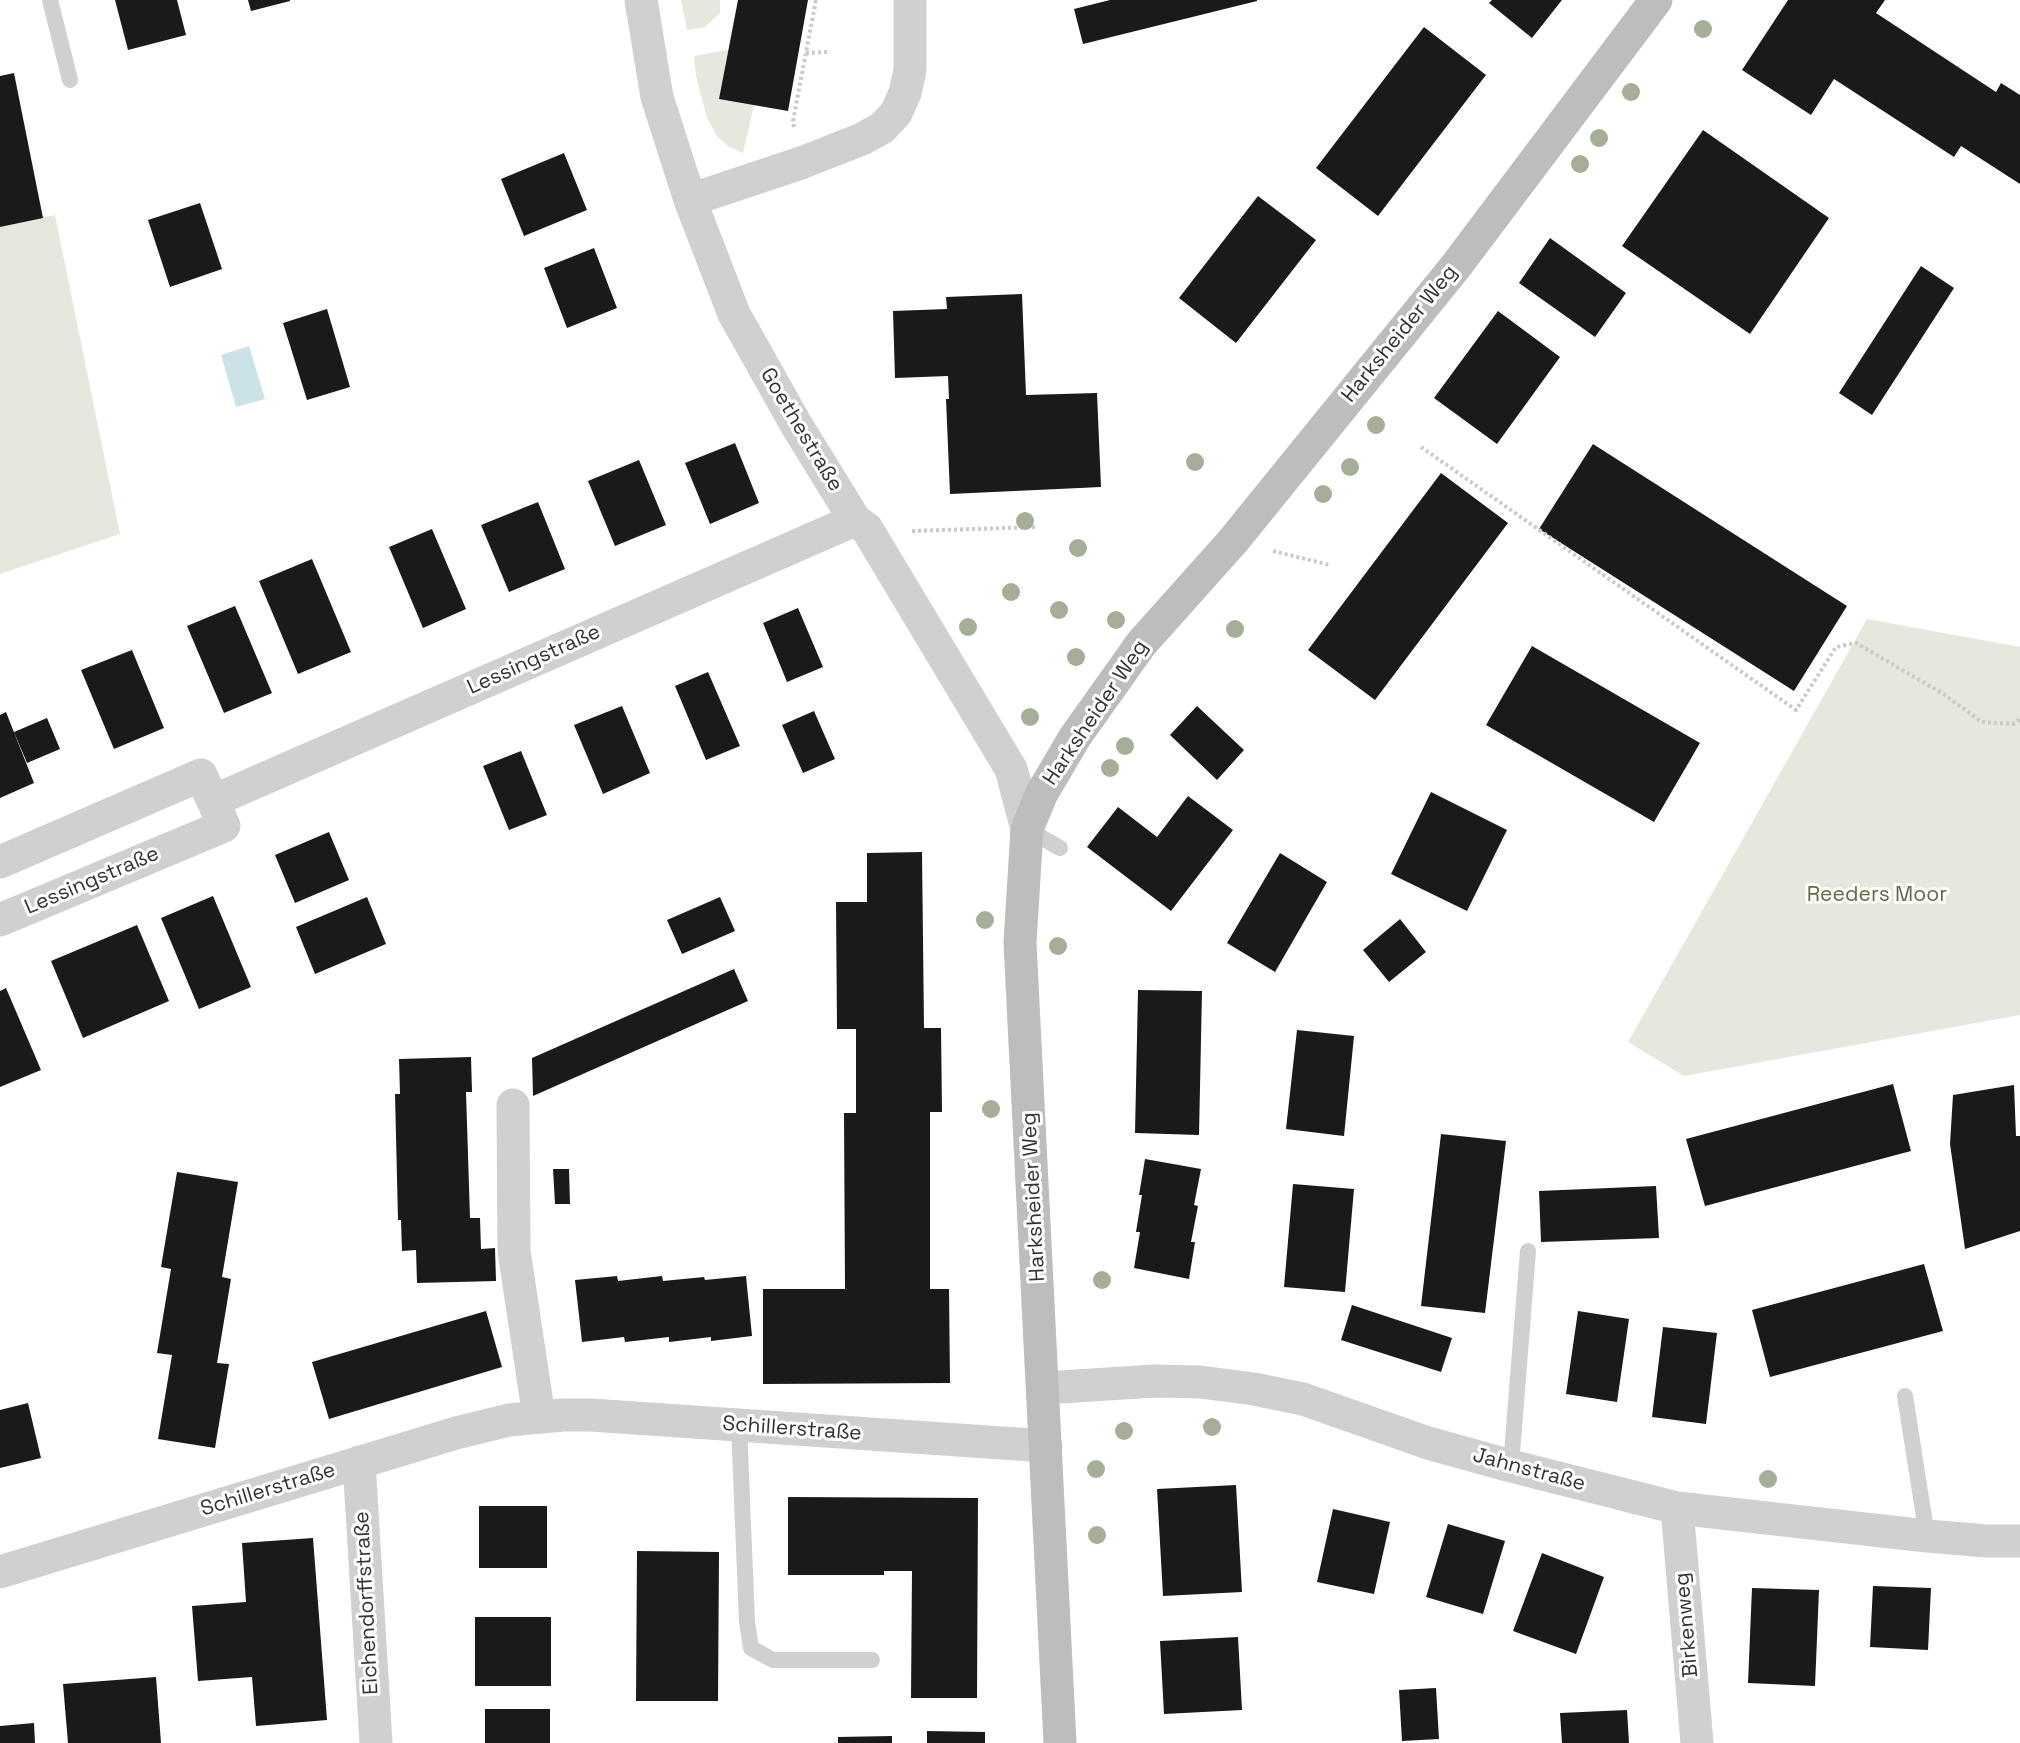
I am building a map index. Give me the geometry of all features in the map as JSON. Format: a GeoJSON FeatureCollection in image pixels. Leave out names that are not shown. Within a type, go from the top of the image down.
{"type":"FeatureCollection","features":[{"type":"Feature","properties":{"kind":"main road","name":"Harksheider Weg"},"geometry":{"type":"LineString","coordinates":[[1060,1743],[1020,943],[1027,830],[1042,793],[1075,737],[1141,644],[1233,542],[1455,266],[1656,0]]}},
{"type":"Feature","properties":{"kind":"street","name":"Goethestraße"},"geometry":{"type":"LineString","coordinates":[[641,0],[657,97],[690,200],[734,314],[796,426],[861,525],[1011,769],[1027,830]]}},
{"type":"Feature","properties":{"kind":"street"},"geometry":{"type":"LineString","coordinates":[[690,200],[801,163],[862,139],[882,128],[896,113],[905,93],[910,70],[910,0]]}},
{"type":"Feature","properties":{"kind":"street","name":"Lessingstraße"},"geometry":{"type":"LineString","coordinates":[[213,801],[861,525]]}},
{"type":"Feature","properties":{"kind":"street","name":"Lessingstraße"},"geometry":{"type":"LineString","coordinates":[[0,862],[201,776],[224,826],[0,920]]}},
{"type":"Feature","properties":{"kind":"street"},"geometry":{"type":"LineString","coordinates":[[513,1105],[513,1251],[539,1417]]}},
{"type":"Feature","properties":{"kind":"street","name":"Jahnstraße"},"geometry":{"type":"LineString","coordinates":[[1044,1388],[1155,1381],[1200,1382],[1254,1389],[1303,1399],[1428,1443],[1677,1508],[1926,1536],[2020,1541]]}},
{"type":"Feature","properties":{"kind":"street","name":"Schillerstraße"},"geometry":{"type":"LineString","coordinates":[[0,1572],[483,1425],[539,1417],[591,1415],[1046,1446]]}},
{"type":"Feature","properties":{"kind":"street","name":"Eichendorffstraße"},"geometry":{"type":"LineString","coordinates":[[359,1462],[376,1743]]}},
{"type":"Feature","properties":{"kind":"street","name":"Birkenweg"},"geometry":{"type":"LineString","coordinates":[[1677,1508],[1697,1743]]}},
{"type":"Feature","properties":{"kind":"lane"},"geometry":{"type":"LineString","coordinates":[[50,0],[70,80]]}},
{"type":"Feature","properties":{"kind":"lane"},"geometry":{"type":"LineString","coordinates":[[1027,830],[1060,848]]}},
{"type":"Feature","properties":{"kind":"lane"},"geometry":{"type":"LineString","coordinates":[[1511,1466],[1528,1251]]}},
{"type":"Feature","properties":{"kind":"lane"},"geometry":{"type":"LineString","coordinates":[[1905,1396],[1926,1536]]}},
{"type":"Feature","properties":{"kind":"lane"},"geometry":{"type":"LineString","coordinates":[[739,1425],[747,1622],[751,1648],[773,1660],[873,1660]]}},
{"type":"Feature","properties":{"kind":"path"},"geometry":{"type":"LineString","coordinates":[[801,163],[793,121],[816,0]]}},
{"type":"Feature","properties":{"kind":"path"},"geometry":{"type":"LineString","coordinates":[[806,54],[829,52]]}},
{"type":"Feature","properties":{"kind":"path"},"geometry":{"type":"LineString","coordinates":[[1421,447],[1796,710],[1836,648],[1856,643],[1945,694],[1982,722],[2013,724],[2020,719]]}},
{"type":"Feature","properties":{"kind":"path"},"geometry":{"type":"LineString","coordinates":[[861,525],[897,531],[1037,527]]}},
{"type":"Feature","properties":{"kind":"path"},"geometry":{"type":"LineString","coordinates":[[1233,542],[1330,565]]}},
{"type":"Feature","properties":{"kind":"green space"},"geometry":{"type":"Polygon","coordinates":[[[681,0],[720,0],[720,13],[705,27],[687,30],[681,0]]]}},
{"type":"Feature","properties":{"kind":"green space"},"geometry":{"type":"Polygon","coordinates":[[[728,50],[720,98],[754,105],[743,153],[728,146],[717,136],[707,118],[696,76],[694,56],[728,50]]]}},
{"type":"Feature","properties":{"kind":"green space"},"geometry":{"type":"Polygon","coordinates":[[[55,215],[120,534],[0,574],[0,227],[55,215]]]}},
{"type":"Feature","properties":{"kind":"green space","name":"Reeders Moor"},"geometry":{"type":"Polygon","coordinates":[[[1867,619],[2020,647],[2020,1015],[1684,1076],[1628,1042],[1867,619]]]}},
{"type":"Feature","properties":{"kind":"water"},"geometry":{"type":"Polygon","coordinates":[[[249,346],[265,399],[236,407],[221,355],[249,346]]]}},
{"type":"Feature","properties":{"kind":"building"},"geometry":{"type":"Polygon","coordinates":[[[115,0],[177,0],[186,35],[128,50],[115,0]]]}},
{"type":"Feature","properties":{"kind":"building"},"geometry":{"type":"Polygon","coordinates":[[[248,0],[290,0],[290,1],[251,11],[248,0]]]}},
{"type":"Feature","properties":{"kind":"building"},"geometry":{"type":"Polygon","coordinates":[[[738,0],[808,0],[788,111],[719,99],[738,0]]]}},
{"type":"Feature","properties":{"kind":"building"},"geometry":{"type":"Polygon","coordinates":[[[1110,0],[1257,1],[1083,44],[1074,9],[1110,0]]]}},
{"type":"Feature","properties":{"kind":"building"},"geometry":{"type":"Polygon","coordinates":[[[1492,0],[1562,0],[1532,38],[1489,3],[1492,0]]]}},
{"type":"Feature","properties":{"kind":"building"},"geometry":{"type":"Polygon","coordinates":[[[1788,0],[1885,0],[1876,13],[1996,92],[2001,83],[2020,95],[2020,184],[1961,146],[1954,157],[1834,79],[1811,115],[1742,70],[1788,0]]]}},
{"type":"Feature","properties":{"kind":"building"},"geometry":{"type":"Polygon","coordinates":[[[1424,27],[1486,75],[1378,216],[1316,168],[1424,27]]]}},
{"type":"Feature","properties":{"kind":"building"},"geometry":{"type":"Polygon","coordinates":[[[14,73],[43,218],[0,227],[0,76],[14,73]]]}},
{"type":"Feature","properties":{"kind":"building"},"geometry":{"type":"Polygon","coordinates":[[[1703,130],[1829,218],[1750,334],[1622,246],[1703,130]]]}},
{"type":"Feature","properties":{"kind":"building"},"geometry":{"type":"Polygon","coordinates":[[[564,153],[587,210],[524,236],[501,179],[564,153]]]}},
{"type":"Feature","properties":{"kind":"building"},"geometry":{"type":"Polygon","coordinates":[[[1258,196],[1316,240],[1236,343],[1179,298],[1258,196]]]}},
{"type":"Feature","properties":{"kind":"building"},"geometry":{"type":"Polygon","coordinates":[[[200,203],[222,269],[170,287],[148,220],[200,203]]]}},
{"type":"Feature","properties":{"kind":"building"},"geometry":{"type":"Polygon","coordinates":[[[1550,238],[1626,293],[1595,337],[1519,283],[1550,238]]]}},
{"type":"Feature","properties":{"kind":"building"},"geometry":{"type":"Polygon","coordinates":[[[594,248],[617,308],[567,328],[544,268],[594,248]]]}},
{"type":"Feature","properties":{"kind":"building"},"geometry":{"type":"Polygon","coordinates":[[[1921,266],[1954,288],[1872,415],[1839,393],[1921,266]]]}},
{"type":"Feature","properties":{"kind":"building"},"geometry":{"type":"Polygon","coordinates":[[[1022,294],[1026,395],[1097,393],[1101,487],[950,494],[946,399],[949,399],[948,376],[895,378],[893,311],[947,309],[946,297],[1022,294]]]}},
{"type":"Feature","properties":{"kind":"building"},"geometry":{"type":"Polygon","coordinates":[[[327,309],[350,387],[307,400],[283,323],[327,309]]]}},
{"type":"Feature","properties":{"kind":"building"},"geometry":{"type":"Polygon","coordinates":[[[1498,311],[1560,357],[1497,444],[1434,398],[1498,311]]]}},
{"type":"Feature","properties":{"kind":"building"},"geometry":{"type":"Polygon","coordinates":[[[735,443],[759,503],[710,524],[685,463],[735,443]]]}},
{"type":"Feature","properties":{"kind":"building"},"geometry":{"type":"Polygon","coordinates":[[[1593,444],[1847,606],[1794,691],[1539,529],[1593,444]]]}},
{"type":"Feature","properties":{"kind":"building"},"geometry":{"type":"Polygon","coordinates":[[[639,460],[666,525],[615,546],[588,481],[639,460]]]}},
{"type":"Feature","properties":{"kind":"building"},"geometry":{"type":"Polygon","coordinates":[[[1441,473],[1508,523],[1375,700],[1308,650],[1441,473]]]}},
{"type":"Feature","properties":{"kind":"building"},"geometry":{"type":"Polygon","coordinates":[[[538,502],[565,569],[509,592],[481,525],[538,502]]]}},
{"type":"Feature","properties":{"kind":"building"},"geometry":{"type":"Polygon","coordinates":[[[432,529],[466,609],[423,628],[389,547],[432,529]]]}},
{"type":"Feature","properties":{"kind":"building"},"geometry":{"type":"Polygon","coordinates":[[[312,559],[351,652],[298,674],[259,581],[312,559]]]}},
{"type":"Feature","properties":{"kind":"building"},"geometry":{"type":"Polygon","coordinates":[[[235,606],[272,693],[224,713],[187,626],[235,606]]]}},
{"type":"Feature","properties":{"kind":"building"},"geometry":{"type":"Polygon","coordinates":[[[798,608],[823,667],[787,682],[763,623],[798,608]]]}},
{"type":"Feature","properties":{"kind":"building"},"geometry":{"type":"Polygon","coordinates":[[[1532,646],[1700,743],[1654,822],[1486,725],[1532,646]]]}},
{"type":"Feature","properties":{"kind":"building"},"geometry":{"type":"Polygon","coordinates":[[[132,650],[164,728],[114,749],[81,670],[132,650]]]}},
{"type":"Feature","properties":{"kind":"building"},"geometry":{"type":"Polygon","coordinates":[[[708,672],[740,746],[706,760],[675,686],[708,672]]]}},
{"type":"Feature","properties":{"kind":"building"},"geometry":{"type":"Polygon","coordinates":[[[622,706],[650,773],[603,794],[574,725],[622,706]]]}},
{"type":"Feature","properties":{"kind":"building"},"geometry":{"type":"Polygon","coordinates":[[[1197,706],[1244,750],[1217,780],[1170,735],[1197,706]]]}},
{"type":"Feature","properties":{"kind":"building"},"geometry":{"type":"Polygon","coordinates":[[[814,711],[835,759],[803,773],[782,725],[814,711]]]}},
{"type":"Feature","properties":{"kind":"building"},"geometry":{"type":"Polygon","coordinates":[[[6,712],[34,783],[0,798],[0,715],[6,712]]]}},
{"type":"Feature","properties":{"kind":"building"},"geometry":{"type":"Polygon","coordinates":[[[47,718],[60,749],[27,763],[14,732],[47,718]]]}},
{"type":"Feature","properties":{"kind":"building"},"geometry":{"type":"Polygon","coordinates":[[[521,751],[547,815],[509,830],[483,766],[521,751]]]}},
{"type":"Feature","properties":{"kind":"building"},"geometry":{"type":"Polygon","coordinates":[[[1431,792],[1507,830],[1467,911],[1391,874],[1431,792]]]}},
{"type":"Feature","properties":{"kind":"building"},"geometry":{"type":"Polygon","coordinates":[[[1188,796],[1233,830],[1171,911],[1087,847],[1118,807],[1157,837],[1188,796]]]}},
{"type":"Feature","properties":{"kind":"building"},"geometry":{"type":"Polygon","coordinates":[[[329,832],[349,880],[295,903],[275,855],[329,832]]]}},
{"type":"Feature","properties":{"kind":"building"},"geometry":{"type":"Polygon","coordinates":[[[922,852],[924,1028],[941,1028],[942,1112],[930,1112],[930,1289],[949,1289],[950,1383],[763,1384],[763,1289],[845,1289],[844,1113],[856,1113],[856,1029],[837,1029],[836,902],[867,902],[867,853],[922,852]]]}},
{"type":"Feature","properties":{"kind":"building"},"geometry":{"type":"Polygon","coordinates":[[[1280,853],[1327,882],[1275,972],[1227,943],[1280,853]]]}},
{"type":"Feature","properties":{"kind":"building"},"geometry":{"type":"Polygon","coordinates":[[[213,896],[251,987],[199,1009],[161,918],[213,896]]]}},
{"type":"Feature","properties":{"kind":"building"},"geometry":{"type":"Polygon","coordinates":[[[367,897],[386,944],[315,974],[296,927],[367,897]]]}},
{"type":"Feature","properties":{"kind":"building"},"geometry":{"type":"Polygon","coordinates":[[[720,897],[735,931],[682,954],[667,920],[720,897]]]}},
{"type":"Feature","properties":{"kind":"building"},"geometry":{"type":"Polygon","coordinates":[[[1400,919],[1426,952],[1389,982],[1363,950],[1400,919]]]}},
{"type":"Feature","properties":{"kind":"building"},"geometry":{"type":"Polygon","coordinates":[[[137,925],[169,1001],[83,1038],[51,961],[137,925]]]}},
{"type":"Feature","properties":{"kind":"building"},"geometry":{"type":"Polygon","coordinates":[[[734,969],[748,1001],[533,1096],[532,1058],[734,969]]]}},
{"type":"Feature","properties":{"kind":"building"},"geometry":{"type":"Polygon","coordinates":[[[6,988],[41,1070],[0,1087],[0,991],[6,988]]]}},
{"type":"Feature","properties":{"kind":"building"},"geometry":{"type":"Polygon","coordinates":[[[1138,990],[1202,991],[1199,1135],[1135,1133],[1138,990]]]}},
{"type":"Feature","properties":{"kind":"building"},"geometry":{"type":"Polygon","coordinates":[[[1297,1030],[1354,1036],[1344,1136],[1286,1129],[1297,1030]]]}},
{"type":"Feature","properties":{"kind":"building"},"geometry":{"type":"Polygon","coordinates":[[[471,1057],[472,1092],[466,1092],[470,1218],[480,1218],[481,1249],[495,1248],[496,1281],[417,1283],[416,1250],[402,1251],[401,1220],[398,1220],[395,1094],[400,1094],[399,1059],[471,1057]]]}},
{"type":"Feature","properties":{"kind":"building"},"geometry":{"type":"Polygon","coordinates":[[[1893,1084],[1911,1151],[1705,1206],[1686,1139],[1893,1084]]]}},
{"type":"Feature","properties":{"kind":"building"},"geometry":{"type":"Polygon","coordinates":[[[2014,1085],[2016,1136],[2020,1136],[2020,1231],[1965,1249],[1950,1144],[1953,1095],[2014,1085]]]}},
{"type":"Feature","properties":{"kind":"building"},"geometry":{"type":"Polygon","coordinates":[[[1441,1134],[1506,1141],[1485,1313],[1421,1306],[1441,1134]]]}},
{"type":"Feature","properties":{"kind":"building"},"geometry":{"type":"Polygon","coordinates":[[[1145,1159],[1201,1169],[1194,1205],[1198,1206],[1191,1242],[1195,1242],[1189,1279],[1134,1268],[1140,1232],[1136,1232],[1142,1195],[1139,1195],[1145,1159]]]}},
{"type":"Feature","properties":{"kind":"building"},"geometry":{"type":"Polygon","coordinates":[[[553,1169],[569,1169],[570,1204],[555,1204],[553,1169]]]}},
{"type":"Feature","properties":{"kind":"building"},"geometry":{"type":"Polygon","coordinates":[[[177,1172],[238,1182],[222,1277],[231,1279],[217,1363],[229,1364],[215,1448],[158,1439],[172,1355],[157,1353],[171,1269],[161,1267],[177,1172]]]}},
{"type":"Feature","properties":{"kind":"building"},"geometry":{"type":"Polygon","coordinates":[[[1293,1184],[1354,1189],[1345,1292],[1284,1287],[1293,1184]]]}},
{"type":"Feature","properties":{"kind":"building"},"geometry":{"type":"Polygon","coordinates":[[[1656,1186],[1659,1238],[1541,1242],[1539,1191],[1656,1186]]]}},
{"type":"Feature","properties":{"kind":"building"},"geometry":{"type":"Polygon","coordinates":[[[1924,1264],[1943,1331],[1770,1377],[1752,1310],[1924,1264]]]}},
{"type":"Feature","properties":{"kind":"building"},"geometry":{"type":"Polygon","coordinates":[[[617,1276],[618,1281],[662,1276],[663,1281],[746,1276],[752,1336],[711,1341],[711,1337],[669,1342],[669,1337],[625,1342],[624,1337],[582,1342],[575,1280],[617,1276]]]}},
{"type":"Feature","properties":{"kind":"building"},"geometry":{"type":"Polygon","coordinates":[[[1352,1305],[1452,1338],[1441,1372],[1341,1340],[1352,1305]]]}},
{"type":"Feature","properties":{"kind":"building"},"geometry":{"type":"Polygon","coordinates":[[[486,1311],[502,1367],[329,1419],[312,1362],[486,1311]]]}},
{"type":"Feature","properties":{"kind":"building"},"geometry":{"type":"Polygon","coordinates":[[[1578,1311],[1629,1319],[1617,1402],[1566,1394],[1578,1311]]]}},
{"type":"Feature","properties":{"kind":"building"},"geometry":{"type":"Polygon","coordinates":[[[1663,1327],[1717,1333],[1706,1424],[1652,1417],[1663,1327]]]}},
{"type":"Feature","properties":{"kind":"building"},"geometry":{"type":"Polygon","coordinates":[[[28,1403],[41,1458],[0,1468],[0,1410],[28,1403]]]}},
{"type":"Feature","properties":{"kind":"building"},"geometry":{"type":"Polygon","coordinates":[[[1236,1485],[1242,1592],[1163,1596],[1157,1489],[1236,1485]]]}},
{"type":"Feature","properties":{"kind":"building"},"geometry":{"type":"Polygon","coordinates":[[[788,1497],[978,1498],[977,1698],[911,1698],[912,1571],[884,1571],[884,1575],[788,1575],[788,1497]]]}},
{"type":"Feature","properties":{"kind":"building"},"geometry":{"type":"Polygon","coordinates":[[[479,1506],[547,1506],[547,1568],[479,1568],[479,1506]]]}},
{"type":"Feature","properties":{"kind":"building"},"geometry":{"type":"Polygon","coordinates":[[[1333,1509],[1390,1522],[1374,1594],[1317,1582],[1333,1509]]]}},
{"type":"Feature","properties":{"kind":"building"},"geometry":{"type":"Polygon","coordinates":[[[1448,1524],[1505,1541],[1483,1614],[1426,1597],[1448,1524]]]}},
{"type":"Feature","properties":{"kind":"building"},"geometry":{"type":"Polygon","coordinates":[[[313,1538],[327,1720],[256,1726],[252,1677],[198,1681],[192,1606],[246,1602],[242,1543],[313,1538]]]}},
{"type":"Feature","properties":{"kind":"building"},"geometry":{"type":"Polygon","coordinates":[[[637,1551],[719,1552],[718,1701],[636,1701],[637,1551]]]}},
{"type":"Feature","properties":{"kind":"building"},"geometry":{"type":"Polygon","coordinates":[[[1542,1553],[1604,1577],[1576,1654],[1513,1631],[1542,1553]]]}},
{"type":"Feature","properties":{"kind":"building"},"geometry":{"type":"Polygon","coordinates":[[[1873,1586],[1931,1588],[1928,1650],[1870,1647],[1873,1586]]]}},
{"type":"Feature","properties":{"kind":"building"},"geometry":{"type":"Polygon","coordinates":[[[1752,1588],[1819,1590],[1815,1686],[1748,1683],[1752,1588]]]}},
{"type":"Feature","properties":{"kind":"building"},"geometry":{"type":"Polygon","coordinates":[[[475,1617],[551,1617],[551,1686],[475,1686],[475,1617]]]}},
{"type":"Feature","properties":{"kind":"building"},"geometry":{"type":"Polygon","coordinates":[[[1238,1637],[1242,1710],[1164,1714],[1160,1641],[1238,1637]]]}},
{"type":"Feature","properties":{"kind":"building"},"geometry":{"type":"Polygon","coordinates":[[[156,1677],[161,1743],[68,1743],[63,1684],[156,1677]]]}},
{"type":"Feature","properties":{"kind":"building"},"geometry":{"type":"Polygon","coordinates":[[[1436,1688],[1439,1739],[1402,1741],[1399,1690],[1436,1688]]]}},
{"type":"Feature","properties":{"kind":"building"},"geometry":{"type":"Polygon","coordinates":[[[485,1709],[550,1709],[550,1743],[485,1743],[485,1709]]]}},
{"type":"Feature","properties":{"kind":"building"},"geometry":{"type":"Polygon","coordinates":[[[1627,1710],[1629,1743],[1562,1743],[1560,1713],[1627,1710]]]}},
{"type":"Feature","properties":{"kind":"building"},"geometry":{"type":"Polygon","coordinates":[[[34,1723],[35,1743],[0,1743],[0,1726],[34,1723]]]}},
{"type":"Feature","properties":{"kind":"building"},"geometry":{"type":"Polygon","coordinates":[[[927,1731],[985,1732],[985,1743],[927,1743],[927,1731]]]}},
{"type":"Feature","properties":{"kind":"building"},"geometry":{"type":"Polygon","coordinates":[[[892,1736],[892,1743],[838,1743],[838,1737],[892,1736]]]}}]}
